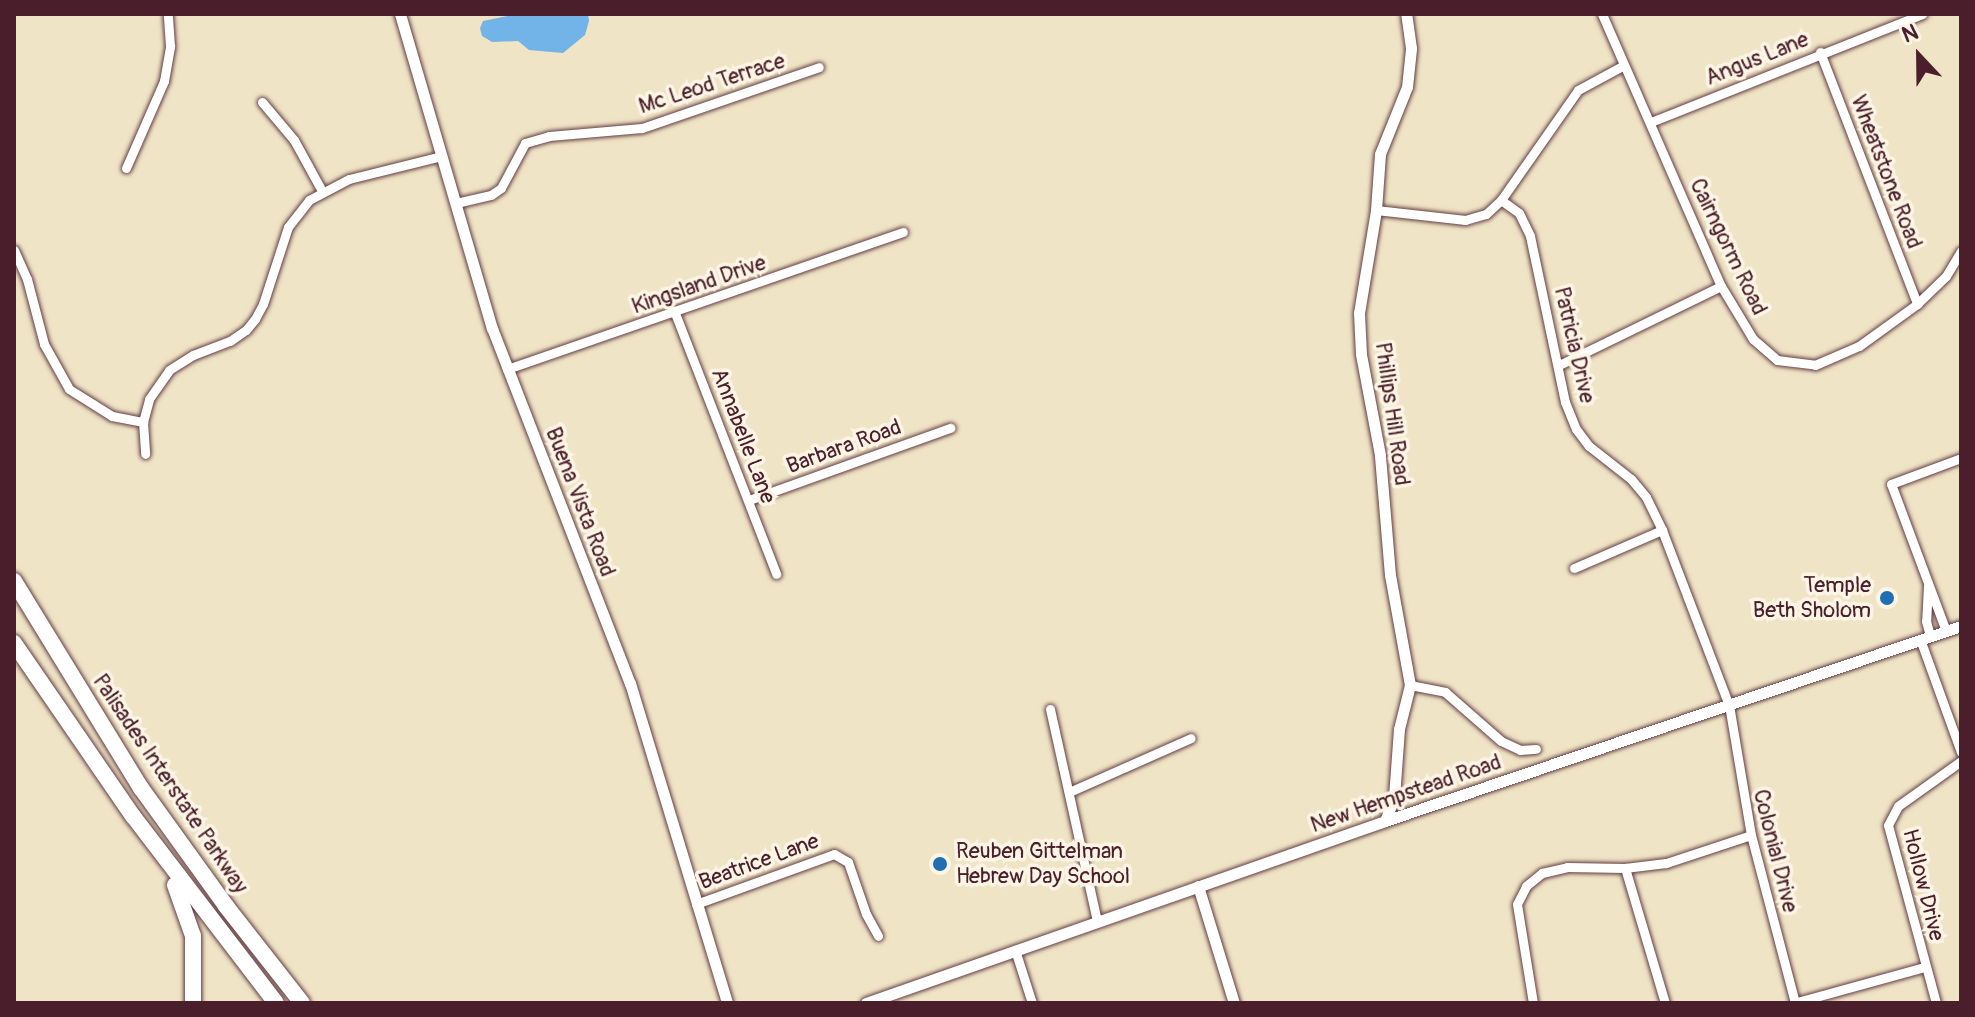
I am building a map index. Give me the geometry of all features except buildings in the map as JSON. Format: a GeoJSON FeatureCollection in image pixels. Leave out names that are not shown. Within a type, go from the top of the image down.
{"type":"FeatureCollection","features":[{"type":"Feature","properties":{"kind":"highway","name":"Palisades Interstate Parkway"},"geometry":{"type":"LineString","coordinates":[[14,581],[141,788],[226,906],[302,1003]]}},
{"type":"Feature","properties":{"kind":"highway","name":"Palisades Interstate Parkway"},"geometry":{"type":"LineString","coordinates":[[14,643],[116,792],[276,1003]]}},
{"type":"Feature","properties":{"kind":"highway"},"geometry":{"type":"LineString","coordinates":[[116,792],[173,881],[188,914],[196,960],[193,1003]]}},
{"type":"Feature","properties":{"kind":"street"},"geometry":{"type":"LineString","coordinates":[[126,168],[164,81],[170,46],[168,14]]}},
{"type":"Feature","properties":{"kind":"street","name":"Buena Vista Road"},"geometry":{"type":"LineString","coordinates":[[400,14],[479,287],[507,369],[630,683],[727,1003]]}},
{"type":"Feature","properties":{"kind":"street","name":"Phillips Hill Road"},"geometry":{"type":"LineString","coordinates":[[1385,821],[1394,797],[1399,729],[1410,685],[1390,575],[1380,455],[1361,354],[1359,313],[1376,210],[1380,154],[1407,87],[1411,48],[1406,14]]}},
{"type":"Feature","properties":{"kind":"street","name":"Cairngorm Road"},"geometry":{"type":"LineString","coordinates":[[1602,14],[1721,286],[1753,339],[1777,360],[1815,365],[1859,346],[1917,304],[1946,276],[1961,251]]}},
{"type":"Feature","properties":{"kind":"street","name":"Angus Lane"},"geometry":{"type":"LineString","coordinates":[[1651,122],[1901,17],[1922,14]]}},
{"type":"Feature","properties":{"kind":"street","name":"Wheatstone Road"},"geometry":{"type":"LineString","coordinates":[[1820,52],[1917,304]]}},
{"type":"Feature","properties":{"kind":"street"},"geometry":{"type":"LineString","coordinates":[[1376,210],[1465,220],[1486,214],[1501,200],[1578,90],[1624,65]]}},
{"type":"Feature","properties":{"kind":"street","name":"Mc Leod Terrace"},"geometry":{"type":"LineString","coordinates":[[456,203],[491,195],[501,188],[525,143],[549,136],[642,128],[819,67]]}},
{"type":"Feature","properties":{"kind":"street"},"geometry":{"type":"LineString","coordinates":[[262,102],[294,140],[322,191]]}},
{"type":"Feature","properties":{"kind":"street"},"geometry":{"type":"LineString","coordinates":[[145,454],[143,422],[149,399],[169,370],[246,330],[263,304],[288,227],[300,210],[322,191],[358,177],[442,156]]}},
{"type":"Feature","properties":{"kind":"street","name":"Patricia Drive"},"geometry":{"type":"LineString","coordinates":[[1501,200],[1519,213],[1530,236],[1565,402],[1576,429],[1589,446],[1638,488],[1662,530],[1729,705]]}},
{"type":"Feature","properties":{"kind":"street","name":"Kingsland Drive"},"geometry":{"type":"LineString","coordinates":[[507,369],[903,232]]}},
{"type":"Feature","properties":{"kind":"street"},"geometry":{"type":"LineString","coordinates":[[14,250],[27,279],[41,334],[69,389],[112,416],[143,422]]}},
{"type":"Feature","properties":{"kind":"street"},"geometry":{"type":"LineString","coordinates":[[1559,365],[1721,286]]}},
{"type":"Feature","properties":{"kind":"street","name":"Annabelle Lane"},"geometry":{"type":"LineString","coordinates":[[675,313],[776,574]]}},
{"type":"Feature","properties":{"kind":"street","name":"Barbara Road"},"geometry":{"type":"LineString","coordinates":[[749,500],[950,428]]}},
{"type":"Feature","properties":{"kind":"street"},"geometry":{"type":"LineString","coordinates":[[1946,631],[1891,484],[1961,458]]}},
{"type":"Feature","properties":{"kind":"street"},"geometry":{"type":"LineString","coordinates":[[1574,568],[1662,530]]}},
{"type":"Feature","properties":{"kind":"street"},"geometry":{"type":"LineString","coordinates":[[1929,582],[1925,638],[1961,752]]}},
{"type":"Feature","properties":{"kind":"street","name":"New Hempstead Road"},"geometry":{"type":"LineString","coordinates":[[866,1003],[894,998],[1097,921],[1961,626]]}},
{"type":"Feature","properties":{"kind":"street"},"geometry":{"type":"LineString","coordinates":[[1410,685],[1445,692],[1501,741],[1520,750],[1536,749]]}},
{"type":"Feature","properties":{"kind":"street","name":"Colonial Drive"},"geometry":{"type":"LineString","coordinates":[[1729,705],[1751,835],[1794,1003]]}},
{"type":"Feature","properties":{"kind":"street"},"geometry":{"type":"LineString","coordinates":[[1050,709],[1097,921]]}},
{"type":"Feature","properties":{"kind":"street"},"geometry":{"type":"LineString","coordinates":[[1069,792],[1191,738]]}},
{"type":"Feature","properties":{"kind":"street","name":"Hollow Drive"},"geometry":{"type":"LineString","coordinates":[[1936,1003],[1888,825],[1898,806],[1961,761]]}},
{"type":"Feature","properties":{"kind":"street"},"geometry":{"type":"LineString","coordinates":[[1533,1003],[1517,904],[1526,886],[1542,873],[1567,867],[1625,868],[1666,863],[1751,835]]}},
{"type":"Feature","properties":{"kind":"street","name":"Beatrice Lane"},"geometry":{"type":"LineString","coordinates":[[696,904],[834,854],[848,862],[866,914],[878,936]]}},
{"type":"Feature","properties":{"kind":"street"},"geometry":{"type":"LineString","coordinates":[[1625,868],[1665,1003]]}},
{"type":"Feature","properties":{"kind":"street"},"geometry":{"type":"LineString","coordinates":[[1198,886],[1234,1003]]}},
{"type":"Feature","properties":{"kind":"street"},"geometry":{"type":"LineString","coordinates":[[1015,950],[1032,1003]]}},
{"type":"Feature","properties":{"kind":"street"},"geometry":{"type":"LineString","coordinates":[[1794,1003],[1925,967]]}},
{"type":"Feature","properties":{"kind":"water"},"geometry":{"type":"Polygon","coordinates":[[[518,14],[588,14],[589,21],[585,35],[563,53],[529,50],[518,41],[492,42],[482,36],[480,28],[483,21],[518,14]]]}},
{"type":"Feature","properties":{"kind":"place","name":"Temple Beth Sholom"},"geometry":{"type":"Point","coordinates":[1887,598]}},
{"type":"Feature","properties":{"kind":"place","name":"Reuben Gittelman Hebrew Day School"},"geometry":{"type":"Point","coordinates":[940,864]}}]}
